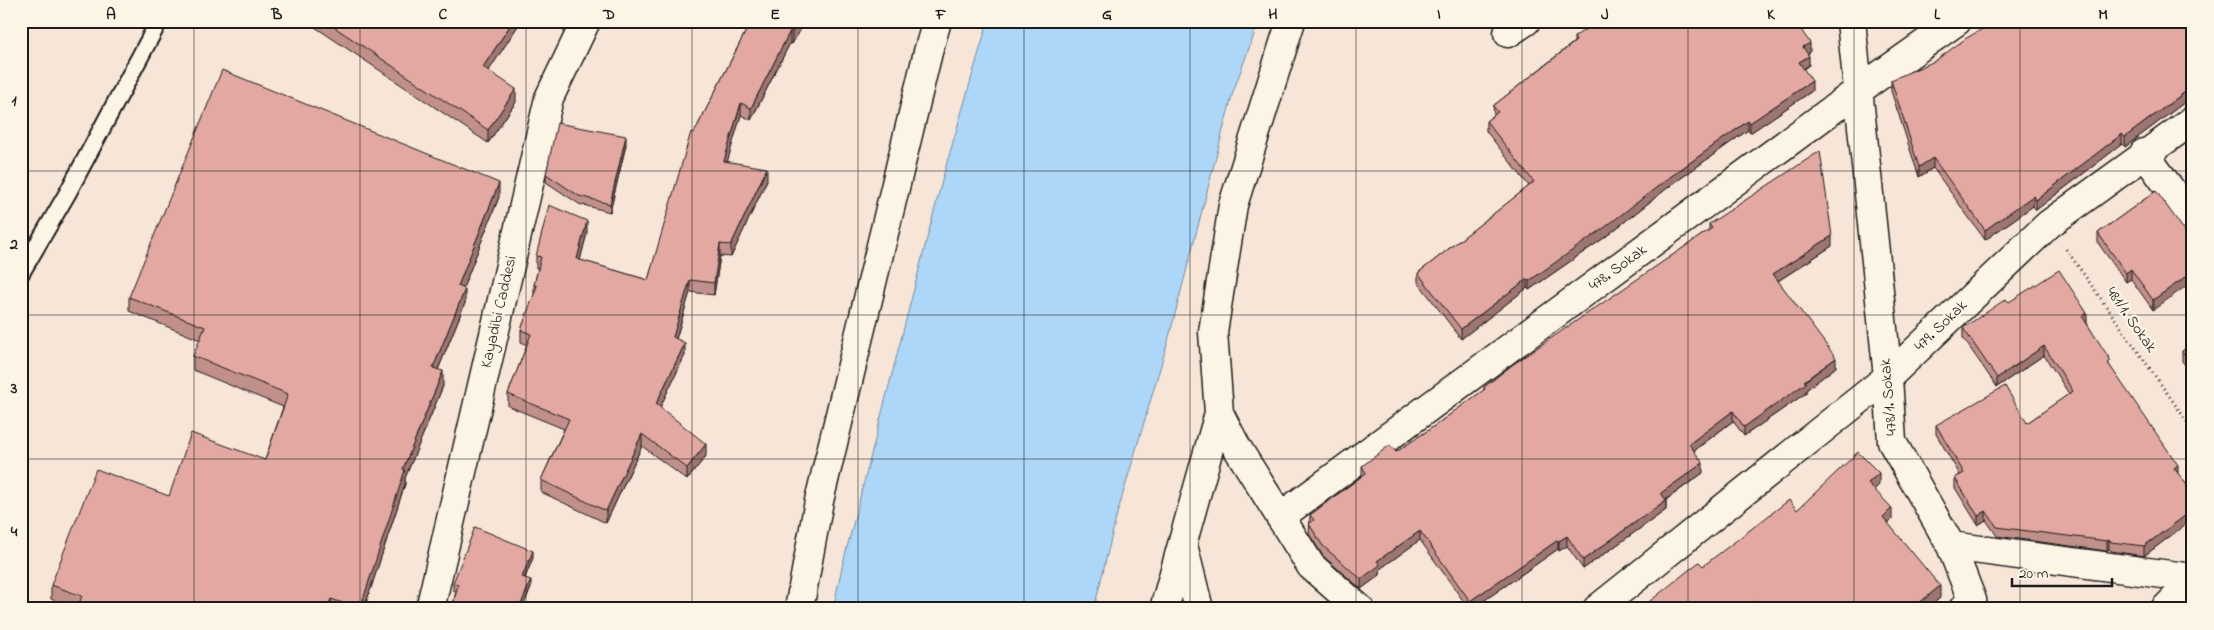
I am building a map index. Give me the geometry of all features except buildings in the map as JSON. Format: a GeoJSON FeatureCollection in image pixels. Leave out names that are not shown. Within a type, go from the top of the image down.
{"type":"FeatureCollection","features":[{"type":"Feature","properties":{"kind":"street","name":"Kayadibi Caddesi"},"geometry":{"type":"LineString","coordinates":[[430,609],[549,98],[586,21]]}},
{"type":"Feature","properties":{"kind":"street"},"geometry":{"type":"LineString","coordinates":[[799,609],[819,501],[937,21]]}},
{"type":"Feature","properties":{"kind":"street"},"geometry":{"type":"LineString","coordinates":[[1164,609],[1219,413],[1214,332],[1233,205],[1291,21]]}},
{"type":"Feature","properties":{"kind":"street","name":"478/1. Sokak"},"geometry":{"type":"LineString","coordinates":[[1851,21],[1888,377],[1892,442],[1951,546],[1972,600],[1963,609]]}},
{"type":"Feature","properties":{"kind":"street","name":"478. Sokak"},"geometry":{"type":"LineString","coordinates":[[1280,517],[1859,90],[1957,21]]}},
{"type":"Feature","properties":{"kind":"street","name":"479. Sokak"},"geometry":{"type":"LineString","coordinates":[[1597,609],[1888,377],[2049,224],[2144,153],[2193,120]]}},
{"type":"Feature","properties":{"kind":"street"},"geometry":{"type":"LineString","coordinates":[[2144,153],[2193,220]]}},
{"type":"Feature","properties":{"kind":"street"},"geometry":{"type":"LineString","coordinates":[[1219,413],[1236,446],[1311,566],[1360,609]]}},
{"type":"Feature","properties":{"kind":"street"},"geometry":{"type":"LineString","coordinates":[[1183,542],[1199,609]]}},
{"type":"Feature","properties":{"kind":"street"},"geometry":{"type":"LineString","coordinates":[[1951,546],[2193,579]]}},
{"type":"Feature","properties":{"kind":"street"},"geometry":{"type":"LineString","coordinates":[[2166,609],[2193,579]]}},
{"type":"Feature","properties":{"kind":"lane"},"geometry":{"type":"LineString","coordinates":[[21,273],[66,194],[159,21]]}},
{"type":"Feature","properties":{"kind":"path","name":"481/1. Sokak"},"geometry":{"type":"LineString","coordinates":[[2049,224],[2193,430]]}},
{"type":"Feature","properties":{"kind":"water"},"geometry":{"type":"Polygon","coordinates":[[[988,21],[1259,21],[1233,92],[1168,341],[1117,514],[1094,609],[833,609],[842,567],[944,173],[988,21]]]}}]}
